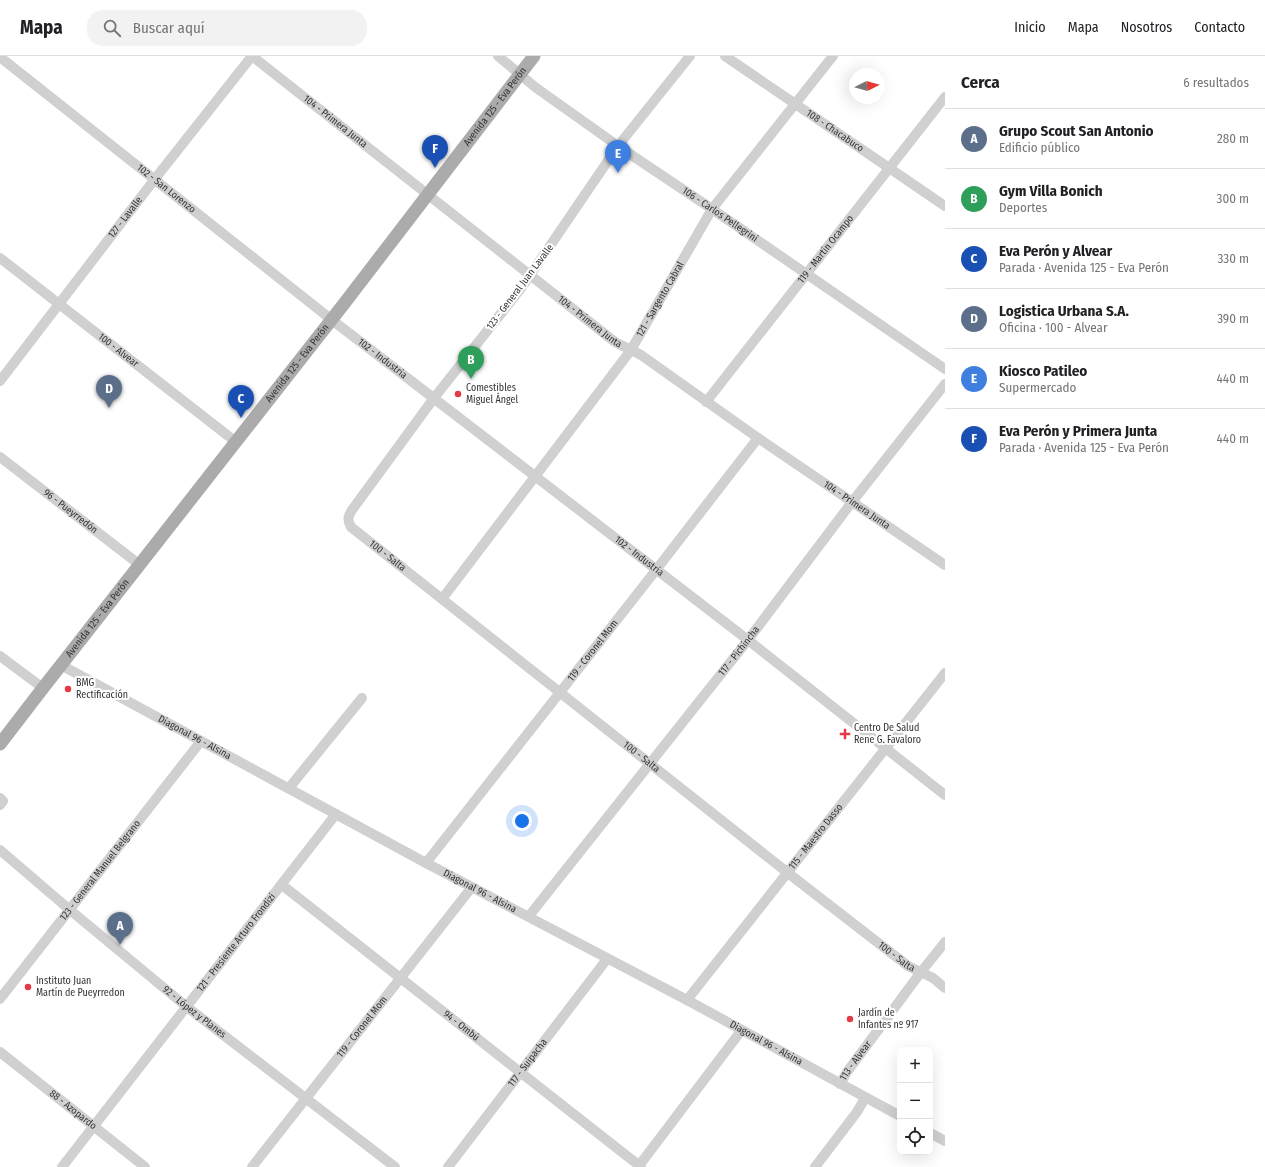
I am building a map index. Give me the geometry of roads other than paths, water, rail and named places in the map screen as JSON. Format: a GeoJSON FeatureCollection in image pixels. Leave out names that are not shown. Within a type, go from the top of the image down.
{"type":"FeatureCollection","features":[{"type":"Feature","properties":{"kind":"main road","name":"Avenida 125 - Eva Perón"},"geometry":{"type":"LineString","coordinates":[[0,744],[332,320],[534,56]]}},
{"type":"Feature","properties":{"kind":"street","name":"127 - Lavalle"},"geometry":{"type":"LineString","coordinates":[[0,381],[154,180],[252,56]]}},
{"type":"Feature","properties":{"kind":"street","name":"104 - Primera Junta"},"geometry":{"type":"LineString","coordinates":[[252,56],[615,342],[641,355],[758,438],[945,565]]}},
{"type":"Feature","properties":{"kind":"street","name":"106 - Carlos Pellegrini"},"geometry":{"type":"LineString","coordinates":[[498,56],[535,88],[712,209],[805,275],[945,369]]}},
{"type":"Feature","properties":{"kind":"street","name":"123 - General Juan Lavalle"},"geometry":{"type":"LineString","coordinates":[[348,516],[434,398],[530,276],[618,146],[690,56]]}},
{"type":"Feature","properties":{"kind":"street","name":"108 - Chacabuco"},"geometry":{"type":"LineString","coordinates":[[725,56],[945,206]]}},
{"type":"Feature","properties":{"kind":"street","name":"121 - Sargento Cabral"},"geometry":{"type":"LineString","coordinates":[[442,599],[631,350],[712,209],[833,56]]}},
{"type":"Feature","properties":{"kind":"street","name":"102 - San Lorenzo"},"geometry":{"type":"LineString","coordinates":[[0,57],[332,320]]}},
{"type":"Feature","properties":{"kind":"street","name":"119 - Martín Ocampo"},"geometry":{"type":"LineString","coordinates":[[706,402],[945,97]]}},
{"type":"Feature","properties":{"kind":"street","name":"100 - Alvear"},"geometry":{"type":"LineString","coordinates":[[0,258],[236,442]]}},
{"type":"Feature","properties":{"kind":"street","name":"102 - Industria"},"geometry":{"type":"LineString","coordinates":[[332,320],[748,640],[945,795]]}},
{"type":"Feature","properties":{"kind":"street","name":"117 - Pichincha"},"geometry":{"type":"LineString","coordinates":[[529,916],[748,640],[852,502],[945,384]]}},
{"type":"Feature","properties":{"kind":"street","name":"119 - Coronel Mom"},"geometry":{"type":"LineString","coordinates":[[426,863],[758,438]]}},
{"type":"Feature","properties":{"kind":"street","name":"96 - Pueyrredón"},"geometry":{"type":"LineString","coordinates":[[0,457],[140,565]]}},
{"type":"Feature","properties":{"kind":"street","name":"100 - Salta"},"geometry":{"type":"LineString","coordinates":[[348,516],[348,522],[351,527],[650,764],[908,966],[933,978],[945,988]]}},
{"type":"Feature","properties":{"kind":"street"},"geometry":{"type":"LineString","coordinates":[[0,656],[43,688]]}},
{"type":"Feature","properties":{"kind":"street","name":"Diagonal 96 - Alsina"},"geometry":{"type":"LineString","coordinates":[[61,665],[426,863],[687,1000],[741,1031],[897,1114]]}},
{"type":"Feature","properties":{"kind":"street","name":"115 - Maestro Dasso"},"geometry":{"type":"LineString","coordinates":[[687,1000],[945,673]]}},
{"type":"Feature","properties":{"kind":"street"},"geometry":{"type":"LineString","coordinates":[[290,788],[362,698]]}},
{"type":"Feature","properties":{"kind":"street","name":"123 - General Manuel Belgrano"},"geometry":{"type":"LineString","coordinates":[[0,999],[201,741]]}},
{"type":"Feature","properties":{"kind":"street"},"geometry":{"type":"LineString","coordinates":[[0,798],[4,801],[0,805]]}},
{"type":"Feature","properties":{"kind":"street","name":"121 - Presiente Arturo Frondizi"},"geometry":{"type":"LineString","coordinates":[[62,1167],[336,814]]}},
{"type":"Feature","properties":{"kind":"street","name":"92 - López y Planes"},"geometry":{"type":"LineString","coordinates":[[0,850],[187,1007],[395,1167]]}},
{"type":"Feature","properties":{"kind":"street","name":"94 - Ombú"},"geometry":{"type":"LineString","coordinates":[[282,885],[639,1167]]}},
{"type":"Feature","properties":{"kind":"street","name":"119 - Coronel Mom"},"geometry":{"type":"LineString","coordinates":[[252,1167],[472,887]]}},
{"type":"Feature","properties":{"kind":"street","name":"113 - Alvear"},"geometry":{"type":"LineString","coordinates":[[840,1084],[847,1072],[945,942]]}},
{"type":"Feature","properties":{"kind":"street","name":"117 - Suipacha"},"geometry":{"type":"LineString","coordinates":[[448,1167],[607,959]]}},
{"type":"Feature","properties":{"kind":"street"},"geometry":{"type":"LineString","coordinates":[[639,1167],[741,1031]]}},
{"type":"Feature","properties":{"kind":"street","name":"88 - Azopardo"},"geometry":{"type":"LineString","coordinates":[[0,1052],[145,1167]]}},
{"type":"Feature","properties":{"kind":"street"},"geometry":{"type":"LineString","coordinates":[[815,1167],[866,1098]]}},
{"type":"Feature","properties":{"kind":"street"},"geometry":{"type":"LineString","coordinates":[[933,1134],[945,1141]]}},
{"type":"Feature","properties":{"kind":"place","name":"Eva Perón y Primera Junta"},"geometry":{"type":"Point","coordinates":[435,168]}},
{"type":"Feature","properties":{"kind":"place","name":"Kiosco Patileo"},"geometry":{"type":"Point","coordinates":[618,173]}},
{"type":"Feature","properties":{"kind":"place","name":"Gym Villa Bonich"},"geometry":{"type":"Point","coordinates":[471,379]}},
{"type":"Feature","properties":{"kind":"place","name":"Comestibles Miguel Ángel"},"geometry":{"type":"Point","coordinates":[458,394]}},
{"type":"Feature","properties":{"kind":"place","name":"Logistica Urbana S.A."},"geometry":{"type":"Point","coordinates":[109,408]}},
{"type":"Feature","properties":{"kind":"place","name":"Eva Perón y Alvear"},"geometry":{"type":"Point","coordinates":[241,418]}},
{"type":"Feature","properties":{"kind":"place","name":"BMG Rectificación"},"geometry":{"type":"Point","coordinates":[68,689]}},
{"type":"Feature","properties":{"kind":"place","name":"Centro De Salud Rene G. Favaloro"},"geometry":{"type":"Point","coordinates":[845,734]}},
{"type":"Feature","properties":{"kind":"place","name":"Grupo Scout San Antonio"},"geometry":{"type":"Point","coordinates":[120,945]}},
{"type":"Feature","properties":{"kind":"place","name":"Instituto Juan Martín de Pueyrredon"},"geometry":{"type":"Point","coordinates":[28,987]}},
{"type":"Feature","properties":{"kind":"place","name":"Jardín de Infantes nº 917"},"geometry":{"type":"Point","coordinates":[850,1019]}}]}
